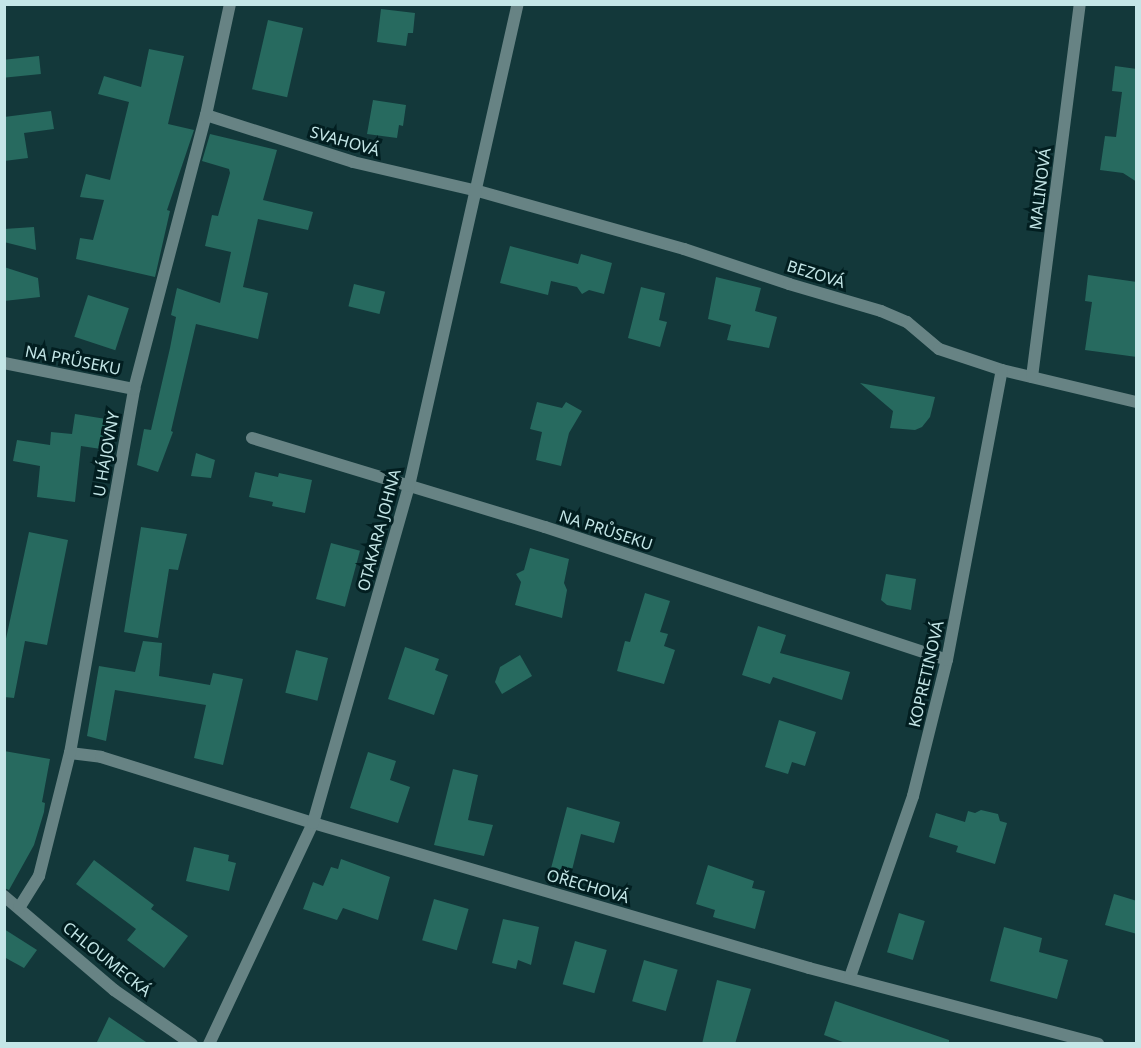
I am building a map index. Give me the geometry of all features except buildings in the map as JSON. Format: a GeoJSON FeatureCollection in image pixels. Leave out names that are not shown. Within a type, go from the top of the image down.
{"type":"FeatureCollection","features":[{"type":"Feature","properties":{"kind":"street","name":"U HÁJOVNY"},"geometry":{"type":"LineString","coordinates":[[19,908],[39,876],[70,753],[134,389],[206,115],[230,4]]}},
{"type":"Feature","properties":{"kind":"street","name":"OTAKARA JOHNA"},"geometry":{"type":"LineString","coordinates":[[209,1044],[313,823],[409,486],[478,191],[518,4]]}},
{"type":"Feature","properties":{"kind":"street","name":"MALINOVÁ"},"geometry":{"type":"LineString","coordinates":[[1032,377],[1080,4]]}},
{"type":"Feature","properties":{"kind":"street","name":"SVAHOVÁ"},"geometry":{"type":"LineString","coordinates":[[206,115],[353,162],[478,191]]}},
{"type":"Feature","properties":{"kind":"street","name":"BEZOVÁ"},"geometry":{"type":"LineString","coordinates":[[478,191],[684,249],[789,284],[881,311],[907,322],[939,350],[1002,370],[1137,402]]}},
{"type":"Feature","properties":{"kind":"street","name":"NA PRŮSEKU"},"geometry":{"type":"LineString","coordinates":[[4,363],[134,389]]}},
{"type":"Feature","properties":{"kind":"street","name":"KOPRETINOVÁ"},"geometry":{"type":"LineString","coordinates":[[850,977],[913,796],[947,660],[1002,370]]}},
{"type":"Feature","properties":{"kind":"street","name":"NA PRŮSEKU"},"geometry":{"type":"LineString","coordinates":[[252,438],[545,527],[947,660]]}},
{"type":"Feature","properties":{"kind":"street","name":"OŘECHOVÁ"},"geometry":{"type":"LineString","coordinates":[[70,753],[101,757],[313,823],[798,964],[1098,1044]]}},
{"type":"Feature","properties":{"kind":"street","name":"CHLOUMECKÁ"},"geometry":{"type":"LineString","coordinates":[[4,896],[114,990],[192,1044]]}}]}
